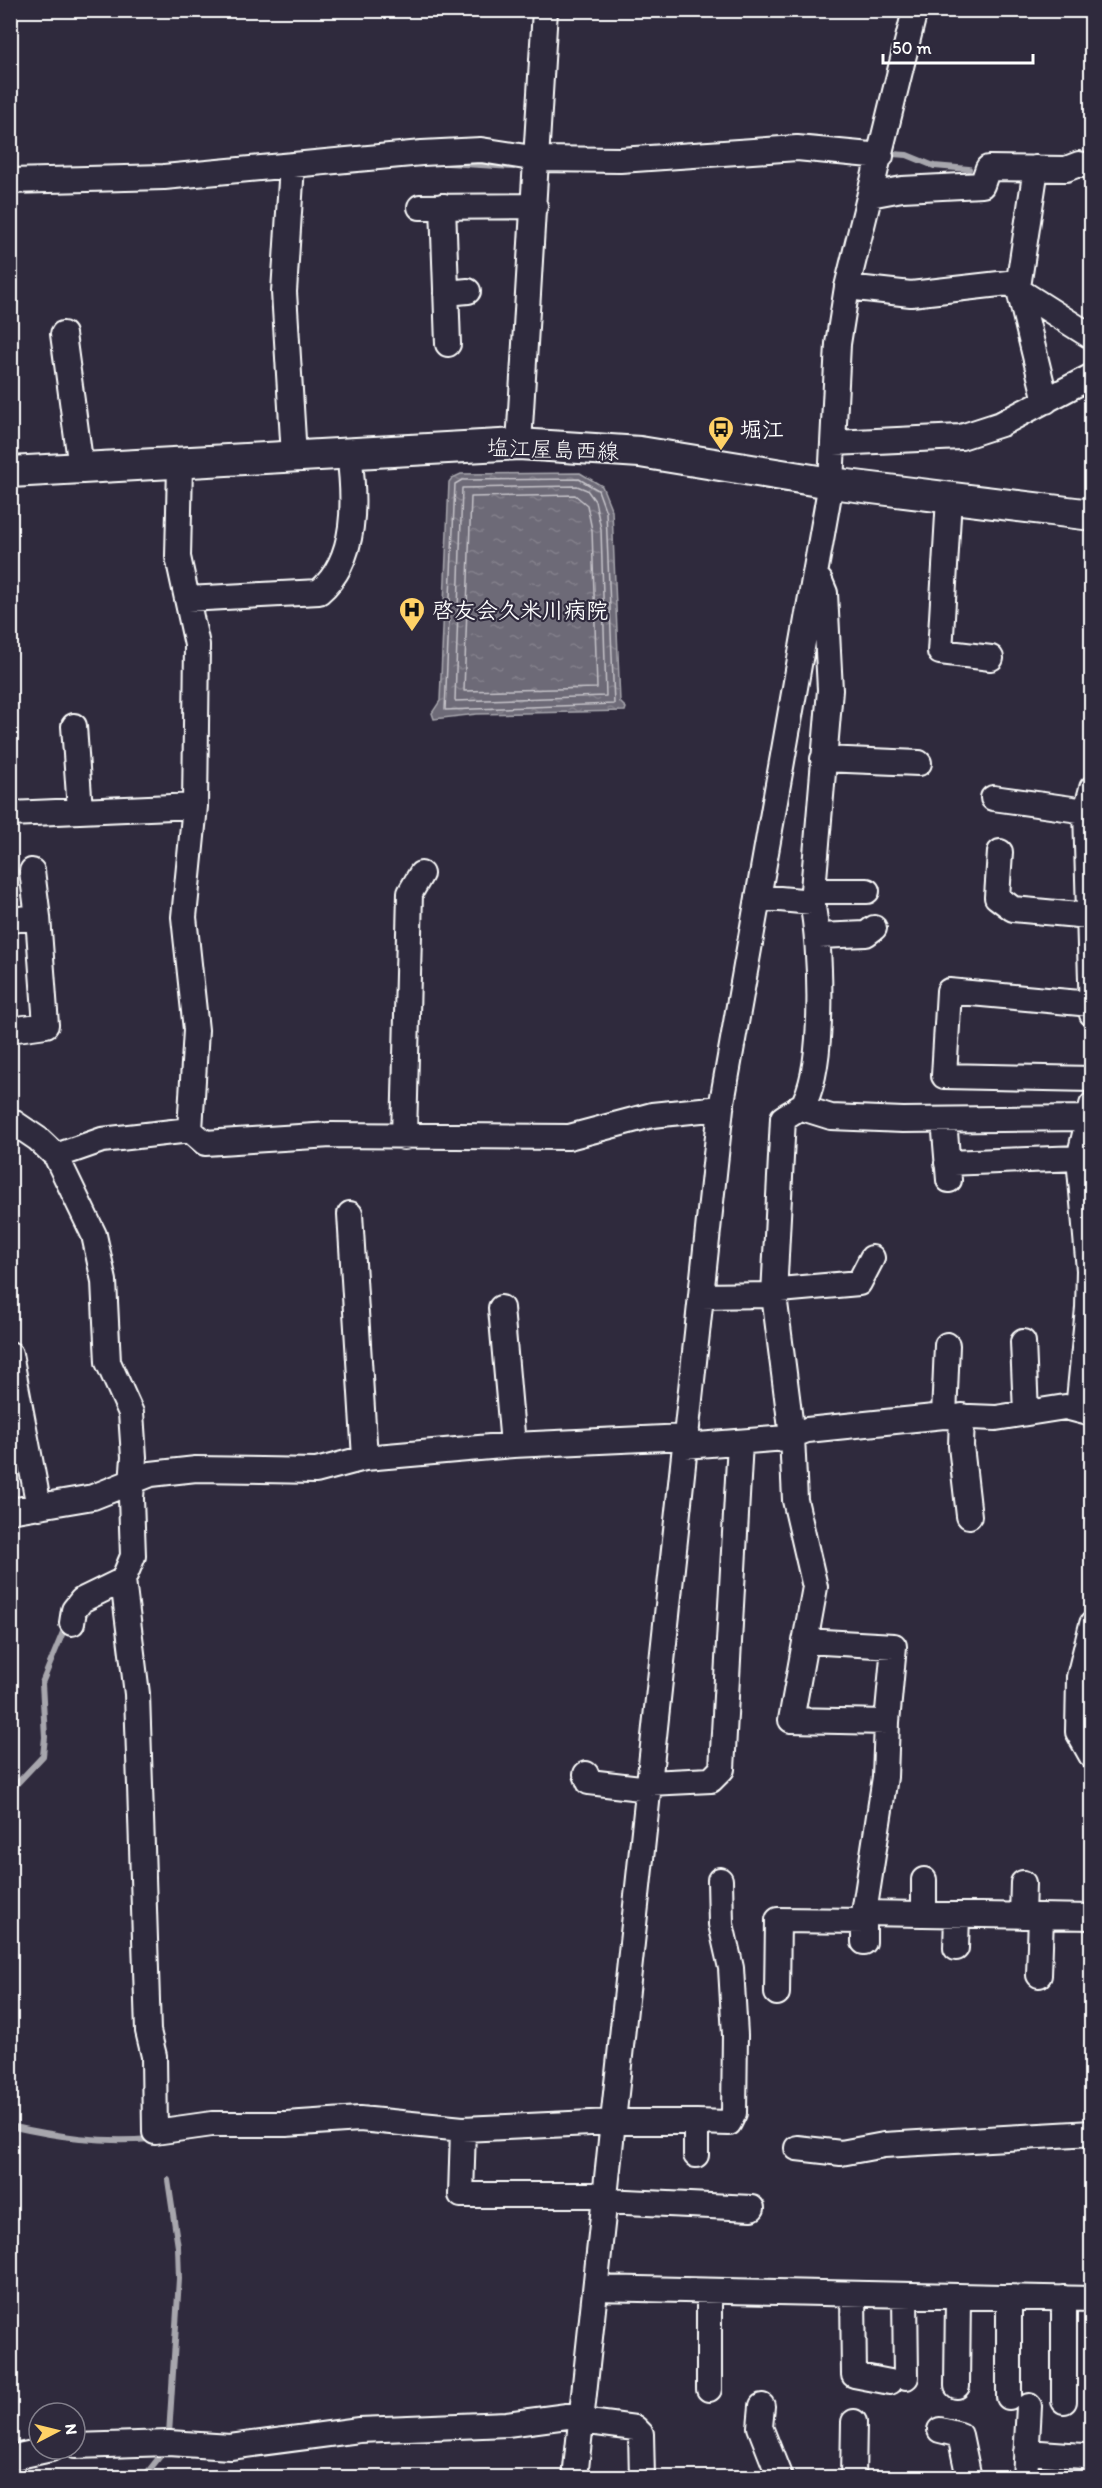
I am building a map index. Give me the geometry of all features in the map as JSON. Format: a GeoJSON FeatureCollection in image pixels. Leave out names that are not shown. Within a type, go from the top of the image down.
{"type":"FeatureCollection","features":[{"type":"Feature","properties":{"kind":"main road","name":"塩江屋島西線"},"geometry":{"type":"LineString","coordinates":[[10,472],[180,465],[294,456],[519,444],[640,453],[831,483],[1092,515]]}},
{"type":"Feature","properties":{"kind":"street"},"geometry":{"type":"LineString","coordinates":[[519,444],[538,159],[545,10]]}},
{"type":"Feature","properties":{"kind":"street"},"geometry":{"type":"LineString","coordinates":[[575,2478],[721,1108],[831,483],[838,344],[847,287],[915,10]]}},
{"type":"Feature","properties":{"kind":"street"},"geometry":{"type":"LineString","coordinates":[[10,181],[291,172],[422,153],[480,150],[538,159],[620,160],[797,148],[881,156]]}},
{"type":"Feature","properties":{"kind":"street"},"geometry":{"type":"LineString","coordinates":[[870,195],[902,189],[982,185],[988,168],[1066,169],[1079,164],[1092,166]]}},
{"type":"Feature","properties":{"kind":"street"},"geometry":{"type":"LineString","coordinates":[[1018,288],[1036,168]]}},
{"type":"Feature","properties":{"kind":"street"},"geometry":{"type":"LineString","coordinates":[[291,172],[284,292],[294,456]]}},
{"type":"Feature","properties":{"kind":"street"},"geometry":{"type":"LineString","coordinates":[[448,344],[457,292],[432,207],[534,206]]}},
{"type":"Feature","properties":{"kind":"street"},"geometry":{"type":"LineString","coordinates":[[847,287],[911,294],[1017,282],[1046,401]]}},
{"type":"Feature","properties":{"kind":"street"},"geometry":{"type":"LineString","coordinates":[[1018,288],[1092,337]]}},
{"type":"Feature","properties":{"kind":"street"},"geometry":{"type":"LineString","coordinates":[[63,334],[81,468]]}},
{"type":"Feature","properties":{"kind":"street"},"geometry":{"type":"LineString","coordinates":[[834,443],[961,437],[1001,424],[1092,376]]}},
{"type":"Feature","properties":{"kind":"street"},"geometry":{"type":"LineString","coordinates":[[187,599],[319,592],[331,582],[350,537],[354,496],[349,453]]}},
{"type":"Feature","properties":{"kind":"street"},"geometry":{"type":"LineString","coordinates":[[180,465],[178,557],[197,645],[195,806],[184,917],[196,1030],[189,1130]]}},
{"type":"Feature","properties":{"kind":"street"},"geometry":{"type":"LineString","coordinates":[[949,498],[940,652],[991,658]]}},
{"type":"Feature","properties":{"kind":"street"},"geometry":{"type":"LineString","coordinates":[[816,569],[825,593],[830,690],[812,897],[819,936],[817,1042],[813,1074],[804,1103],[783,1118],[774,1295],[792,1437],[795,1500],[815,1587],[791,1720],[887,1722]]}},
{"type":"Feature","properties":{"kind":"street"},"geometry":{"type":"LineString","coordinates":[[74,726],[80,810]]}},
{"type":"Feature","properties":{"kind":"street"},"geometry":{"type":"LineString","coordinates":[[823,759],[919,763]]}},
{"type":"Feature","properties":{"kind":"street"},"geometry":{"type":"LineString","coordinates":[[993,798],[1089,799],[1092,1014]]}},
{"type":"Feature","properties":{"kind":"street"},"geometry":{"type":"LineString","coordinates":[[10,814],[195,806]]}},
{"type":"Feature","properties":{"kind":"street"},"geometry":{"type":"LineString","coordinates":[[1000,852],[997,897],[1013,909],[1089,916]]}},
{"type":"Feature","properties":{"kind":"street"},"geometry":{"type":"LineString","coordinates":[[10,1030],[46,1025],[38,917],[32,871]]}},
{"type":"Feature","properties":{"kind":"street"},"geometry":{"type":"LineString","coordinates":[[404,1137],[410,893],[421,874]]}},
{"type":"Feature","properties":{"kind":"street"},"geometry":{"type":"LineString","coordinates":[[758,897],[812,897],[867,891]]}},
{"type":"Feature","properties":{"kind":"street"},"geometry":{"type":"LineString","coordinates":[[10,920],[38,917]]}},
{"type":"Feature","properties":{"kind":"street"},"geometry":{"type":"LineString","coordinates":[[819,936],[866,934],[873,928]]}},
{"type":"Feature","properties":{"kind":"street"},"geometry":{"type":"LineString","coordinates":[[1091,1004],[949,991],[944,1076],[1092,1079]]}},
{"type":"Feature","properties":{"kind":"street"},"geometry":{"type":"LineString","coordinates":[[10,1510],[39,1507],[126,1484],[151,1474],[196,1469],[316,1471],[365,1458],[513,1445],[740,1442],[792,1437],[807,1430],[953,1416],[996,1418],[1065,1407],[1088,1417],[1090,1270],[1084,1168],[1090,1111],[944,1120],[831,1117],[799,1107]]}},
{"type":"Feature","properties":{"kind":"street"},"geometry":{"type":"LineString","coordinates":[[56,1156],[102,1140],[189,1130],[205,1143],[331,1135],[569,1137],[652,1115],[721,1108]]}},
{"type":"Feature","properties":{"kind":"street"},"geometry":{"type":"LineString","coordinates":[[11,1120],[38,1139],[56,1156],[100,1252],[104,1281],[108,1362],[131,1413],[126,1484],[131,1498],[133,1556],[123,1580],[137,1694],[148,2031],[154,2056],[155,2132],[212,2124],[286,2124],[360,2119],[464,2129],[612,2122],[729,2123],[734,2113],[735,2035],[731,1968],[721,1924],[720,1880]]}},
{"type":"Feature","properties":{"kind":"street"},"geometry":{"type":"LineString","coordinates":[[944,1120],[948,1171],[1015,1160],[1084,1168]]}},
{"type":"Feature","properties":{"kind":"street"},"geometry":{"type":"LineString","coordinates":[[350,1214],[365,1458]]}},
{"type":"Feature","properties":{"kind":"street"},"geometry":{"type":"LineString","coordinates":[[701,1296],[774,1295],[780,1290],[859,1283],[872,1258]]}},
{"type":"Feature","properties":{"kind":"street"},"geometry":{"type":"LineString","coordinates":[[501,1308],[513,1445]]}},
{"type":"Feature","properties":{"kind":"street"},"geometry":{"type":"LineString","coordinates":[[1023,1342],[1026,1413]]}},
{"type":"Feature","properties":{"kind":"street"},"geometry":{"type":"LineString","coordinates":[[947,1345],[953,1416],[961,1446],[969,1516]]}},
{"type":"Feature","properties":{"kind":"street"},"geometry":{"type":"LineString","coordinates":[[10,1354],[39,1507]]}},
{"type":"Feature","properties":{"kind":"street"},"geometry":{"type":"LineString","coordinates":[[586,1774],[589,1782],[649,1786],[711,1780],[722,1769],[740,1442]]}},
{"type":"Feature","properties":{"kind":"street"},"geometry":{"type":"LineString","coordinates":[[72,1623],[74,1610],[82,1600],[123,1580]]}},
{"type":"Feature","properties":{"kind":"street"},"geometry":{"type":"LineString","coordinates":[[1092,1624],[1079,1677],[1078,1732],[1092,1757]]}},
{"type":"Feature","properties":{"kind":"street"},"geometry":{"type":"LineString","coordinates":[[806,1641],[894,1646],[885,1777],[864,1925]]}},
{"type":"Feature","properties":{"kind":"street"},"geometry":{"type":"LineString","coordinates":[[924,1880],[924,1914]]}},
{"type":"Feature","properties":{"kind":"street"},"geometry":{"type":"LineString","coordinates":[[1023,1883],[1032,1916],[1040,1975]]}},
{"type":"Feature","properties":{"kind":"street"},"geometry":{"type":"LineString","coordinates":[[777,1993],[778,1920],[864,1925],[924,1914],[1092,1917]]}},
{"type":"Feature","properties":{"kind":"street"},"geometry":{"type":"LineString","coordinates":[[956,1948],[957,1914]]}},
{"type":"Feature","properties":{"kind":"street"},"geometry":{"type":"LineString","coordinates":[[696,2122],[696,2155]]}},
{"type":"Feature","properties":{"kind":"street"},"geometry":{"type":"LineString","coordinates":[[464,2129],[461,2195],[605,2198],[752,2208]]}},
{"type":"Feature","properties":{"kind":"street"},"geometry":{"type":"LineString","coordinates":[[797,2148],[841,2153],[885,2145],[1092,2133]]}},
{"type":"Feature","properties":{"kind":"street"},"geometry":{"type":"LineString","coordinates":[[596,2288],[1092,2298]]}},
{"type":"Feature","properties":{"kind":"street"},"geometry":{"type":"LineString","coordinates":[[709,2291],[709,2389]]}},
{"type":"Feature","properties":{"kind":"street"},"geometry":{"type":"LineString","coordinates":[[853,2294],[855,2375],[898,2379],[905,2295]]}},
{"type":"Feature","properties":{"kind":"street"},"geometry":{"type":"LineString","coordinates":[[957,2386],[958,2296]]}},
{"type":"Feature","properties":{"kind":"street"},"geometry":{"type":"LineString","coordinates":[[1009,2297],[1026,2452],[1025,2478]]}},
{"type":"Feature","properties":{"kind":"street"},"geometry":{"type":"LineString","coordinates":[[1064,2298],[1064,2401]]}},
{"type":"Feature","properties":{"kind":"street"},"geometry":{"type":"LineString","coordinates":[[762,2406],[760,2427],[780,2478]]}},
{"type":"Feature","properties":{"kind":"street"},"geometry":{"type":"LineString","coordinates":[[87,2446],[168,2443],[230,2447],[359,2430],[385,2431],[582,2418],[634,2428],[641,2434],[642,2478]]}},
{"type":"Feature","properties":{"kind":"street"},"geometry":{"type":"LineString","coordinates":[[853,2478],[854,2422]]}},
{"type":"Feature","properties":{"kind":"street"},"geometry":{"type":"LineString","coordinates":[[940,2430],[960,2434],[969,2478]]}},
{"type":"Feature","properties":{"kind":"street"},"geometry":{"type":"LineString","coordinates":[[1026,2452],[1083,2456]]}},
{"type":"Feature","properties":{"kind":"street"},"geometry":{"type":"LineString","coordinates":[[10,2458],[27,2454]]}},
{"type":"Feature","properties":{"kind":"water"},"geometry":{"type":"Polygon","coordinates":[[[580,473],[602,486],[612,511],[620,702],[626,708],[625,711],[477,714],[434,719],[432,713],[440,701],[449,482],[461,474],[580,473]]]}},
{"type":"Feature","properties":{"kind":"waterway"},"geometry":{"type":"LineString","coordinates":[[892,154],[907,155],[934,166],[969,169]]}},
{"type":"Feature","properties":{"kind":"waterway"},"geometry":{"type":"LineString","coordinates":[[448,163],[513,167]]}},
{"type":"Feature","properties":{"kind":"waterway"},"geometry":{"type":"LineString","coordinates":[[10,1791],[43,1756],[45,1737],[42,1683],[66,1625]]}},
{"type":"Feature","properties":{"kind":"waterway"},"geometry":{"type":"LineString","coordinates":[[10,2126],[80,2138],[150,2139]]}},
{"type":"Feature","properties":{"kind":"waterway"},"geometry":{"type":"LineString","coordinates":[[168,2180],[178,2247],[179,2279],[169,2434]]}},
{"type":"Feature","properties":{"kind":"waterway"},"geometry":{"type":"LineString","coordinates":[[143,2478],[165,2450]]}},
{"type":"Feature","properties":{"kind":"place","name":"堀江"},"geometry":{"type":"Point","coordinates":[721,452]}},
{"type":"Feature","properties":{"kind":"place","name":"啓友会久米川病院"},"geometry":{"type":"Point","coordinates":[412,633]}}]}
